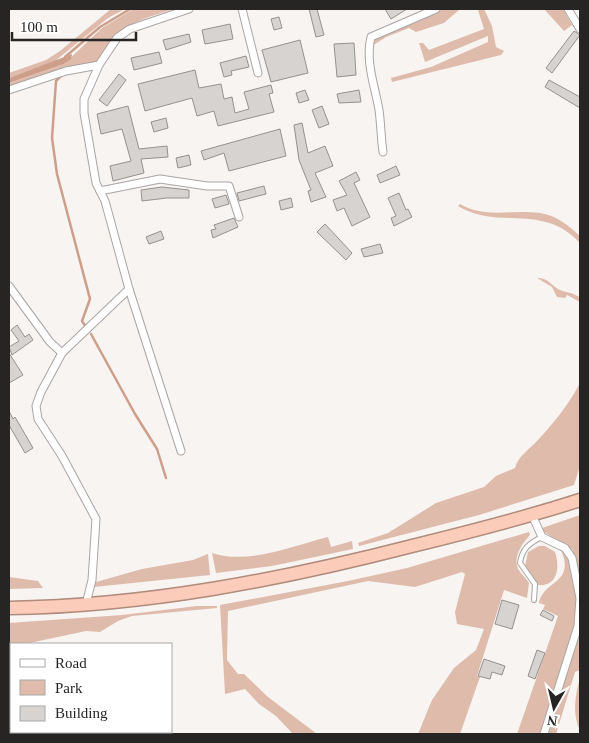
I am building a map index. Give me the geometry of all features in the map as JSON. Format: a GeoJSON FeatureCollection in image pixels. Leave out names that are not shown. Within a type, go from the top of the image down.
{"type":"FeatureCollection","features":[{"type":"Feature","properties":{"kind":"highway"},"geometry":{"type":"LineString","coordinates":[[9,608],[86,604],[223,588],[294,576],[532,516],[580,500]]}},
{"type":"Feature","properties":{"kind":"street"},"geometry":{"type":"LineString","coordinates":[[181,451],[129,289],[107,208],[96,184],[84,113],[84,99],[99,65],[117,38],[130,29],[189,9]]}},
{"type":"Feature","properties":{"kind":"street"},"geometry":{"type":"LineString","coordinates":[[242,9],[258,73]]}},
{"type":"Feature","properties":{"kind":"street"},"geometry":{"type":"LineString","coordinates":[[383,152],[378,109],[371,80],[369,48],[371,37],[436,9]]}},
{"type":"Feature","properties":{"kind":"street"},"geometry":{"type":"LineString","coordinates":[[568,9],[580,29]]}},
{"type":"Feature","properties":{"kind":"street"},"geometry":{"type":"LineString","coordinates":[[9,90],[66,71],[99,65]]}},
{"type":"Feature","properties":{"kind":"street"},"geometry":{"type":"LineString","coordinates":[[100,191],[160,179],[207,186],[229,186],[239,217]]}},
{"type":"Feature","properties":{"kind":"street"},"geometry":{"type":"LineString","coordinates":[[9,286],[50,342],[62,353]]}},
{"type":"Feature","properties":{"kind":"street"},"geometry":{"type":"LineString","coordinates":[[86,604],[92,580],[96,520],[62,456],[38,419],[36,406],[41,392],[62,353],[129,289]]}},
{"type":"Feature","properties":{"kind":"street"},"geometry":{"type":"LineString","coordinates":[[532,516],[542,537],[565,548],[572,558],[580,613],[544,734]]}},
{"type":"Feature","properties":{"kind":"lane"},"geometry":{"type":"LineString","coordinates":[[534,600],[535,584],[520,563],[521,556],[528,545],[542,537]]}},
{"type":"Feature","properties":{"kind":"green space"},"geometry":{"type":"Polygon","coordinates":[[[111,9],[125,9],[108,18],[55,61],[9,78],[9,73],[46,60],[60,51],[111,9]]]}},
{"type":"Feature","properties":{"kind":"green space"},"geometry":{"type":"Polygon","coordinates":[[[133,9],[174,9],[129,26],[114,39],[96,62],[63,69],[9,87],[9,83],[64,64],[102,28],[133,9]]]}},
{"type":"Feature","properties":{"kind":"green space"},"geometry":{"type":"Polygon","coordinates":[[[442,9],[460,9],[444,23],[416,32],[409,28],[386,37],[372,46],[375,38],[442,9]]]}},
{"type":"Feature","properties":{"kind":"green space"},"geometry":{"type":"Polygon","coordinates":[[[484,9],[492,26],[496,47],[504,51],[501,55],[392,82],[391,78],[431,67],[488,42],[488,36],[425,62],[419,43],[423,43],[429,50],[484,29],[478,10],[484,9]]]}},
{"type":"Feature","properties":{"kind":"green space"},"geometry":{"type":"Polygon","coordinates":[[[544,9],[563,9],[572,25],[564,31],[544,9]]]}},
{"type":"Feature","properties":{"kind":"green space"},"geometry":{"type":"Polygon","coordinates":[[[460,204],[480,211],[546,214],[571,228],[580,236],[580,243],[566,231],[551,223],[536,220],[489,217],[473,213],[458,206],[460,204]]]}},
{"type":"Feature","properties":{"kind":"green space"},"geometry":{"type":"Polygon","coordinates":[[[537,278],[546,280],[558,289],[578,296],[580,302],[567,295],[565,298],[557,297],[552,287],[537,278]]]}},
{"type":"Feature","properties":{"kind":"green space"},"geometry":{"type":"Polygon","coordinates":[[[580,383],[580,466],[574,485],[479,515],[359,546],[358,543],[388,533],[436,503],[484,487],[496,476],[515,468],[521,457],[561,413],[580,383]]]}},
{"type":"Feature","properties":{"kind":"green space"},"geometry":{"type":"Polygon","coordinates":[[[580,515],[580,584],[572,549],[544,532],[542,528],[580,515]]]}},
{"type":"Feature","properties":{"kind":"green space"},"geometry":{"type":"Polygon","coordinates":[[[529,532],[530,535],[521,546],[517,555],[518,569],[529,583],[527,598],[504,590],[477,676],[480,677],[460,734],[418,734],[432,700],[454,668],[476,650],[484,629],[457,624],[455,612],[465,574],[462,572],[415,587],[368,581],[228,611],[227,660],[238,674],[244,674],[268,697],[317,734],[293,734],[276,716],[259,704],[245,689],[225,694],[220,605],[407,568],[529,532]]]}},
{"type":"Feature","properties":{"kind":"green space"},"geometry":{"type":"Polygon","coordinates":[[[328,537],[331,547],[352,541],[353,549],[272,566],[216,573],[212,553],[226,556],[256,556],[328,537]]]}},
{"type":"Feature","properties":{"kind":"green space"},"geometry":{"type":"Polygon","coordinates":[[[539,546],[545,546],[555,552],[557,558],[556,574],[550,583],[545,585],[538,585],[525,566],[528,552],[539,546]]]}},
{"type":"Feature","properties":{"kind":"green space"},"geometry":{"type":"Polygon","coordinates":[[[560,548],[569,557],[576,591],[578,615],[541,734],[517,734],[558,616],[543,609],[545,605],[539,603],[542,595],[558,580],[565,568],[560,548]]]}},
{"type":"Feature","properties":{"kind":"green space"},"geometry":{"type":"Polygon","coordinates":[[[208,554],[210,575],[94,587],[96,582],[142,569],[193,560],[208,554]]]}},
{"type":"Feature","properties":{"kind":"green space"},"geometry":{"type":"Polygon","coordinates":[[[9,577],[38,581],[43,588],[9,589],[9,577]]]}},
{"type":"Feature","properties":{"kind":"green space"},"geometry":{"type":"Polygon","coordinates":[[[197,606],[217,606],[217,608],[132,616],[118,621],[100,632],[86,631],[30,643],[10,643],[9,648],[9,623],[122,615],[197,606]]]}},
{"type":"Feature","properties":{"kind":"green space"},"geometry":{"type":"Polygon","coordinates":[[[580,625],[580,670],[575,672],[556,734],[547,734],[580,625]]]}},
{"type":"Feature","properties":{"kind":"green space"},"geometry":{"type":"Polygon","coordinates":[[[580,678],[580,731],[577,725],[575,704],[580,678]]]}},
{"type":"Feature","properties":{"kind":"shaded area"},"geometry":{"type":"Polygon","coordinates":[[[72,54],[71,59],[64,64],[9,83],[9,78],[72,54]]]}},
{"type":"Feature","properties":{"kind":"building"},"geometry":{"type":"Polygon","coordinates":[[[309,9],[317,9],[324,35],[316,37],[309,9]]]}},
{"type":"Feature","properties":{"kind":"building"},"geometry":{"type":"Polygon","coordinates":[[[385,9],[407,9],[391,19],[385,9]]]}},
{"type":"Feature","properties":{"kind":"building"},"geometry":{"type":"Polygon","coordinates":[[[279,17],[282,28],[274,30],[271,19],[279,17]]]}},
{"type":"Feature","properties":{"kind":"building"},"geometry":{"type":"Polygon","coordinates":[[[230,24],[233,39],[205,44],[202,30],[230,24]]]}},
{"type":"Feature","properties":{"kind":"building"},"geometry":{"type":"Polygon","coordinates":[[[574,31],[580,35],[552,73],[546,68],[574,31]]]}},
{"type":"Feature","properties":{"kind":"building"},"geometry":{"type":"Polygon","coordinates":[[[189,34],[191,42],[166,50],[163,40],[189,34]]]}},
{"type":"Feature","properties":{"kind":"building"},"geometry":{"type":"Polygon","coordinates":[[[300,40],[308,73],[271,82],[262,50],[300,40]]]}},
{"type":"Feature","properties":{"kind":"building"},"geometry":{"type":"Polygon","coordinates":[[[354,43],[356,75],[337,77],[334,44],[354,43]]]}},
{"type":"Feature","properties":{"kind":"building"},"geometry":{"type":"Polygon","coordinates":[[[159,52],[162,63],[134,70],[131,58],[159,52]]]}},
{"type":"Feature","properties":{"kind":"building"},"geometry":{"type":"Polygon","coordinates":[[[246,56],[249,67],[231,71],[232,75],[224,77],[220,63],[246,56]]]}},
{"type":"Feature","properties":{"kind":"building"},"geometry":{"type":"Polygon","coordinates":[[[195,70],[199,88],[221,84],[224,99],[232,97],[235,113],[249,109],[244,92],[271,85],[273,93],[269,94],[274,112],[218,126],[214,111],[197,116],[192,98],[145,111],[138,84],[195,70]]]}},
{"type":"Feature","properties":{"kind":"building"},"geometry":{"type":"Polygon","coordinates":[[[119,74],[126,80],[107,106],[99,100],[119,74]]]}},
{"type":"Feature","properties":{"kind":"building"},"geometry":{"type":"Polygon","coordinates":[[[549,80],[580,97],[580,108],[545,87],[549,80]]]}},
{"type":"Feature","properties":{"kind":"building"},"geometry":{"type":"Polygon","coordinates":[[[305,90],[309,100],[299,103],[296,93],[305,90]]]}},
{"type":"Feature","properties":{"kind":"building"},"geometry":{"type":"Polygon","coordinates":[[[359,90],[361,102],[339,103],[337,94],[359,90]]]}},
{"type":"Feature","properties":{"kind":"building"},"geometry":{"type":"Polygon","coordinates":[[[128,106],[139,149],[167,146],[168,157],[141,159],[144,173],[113,181],[110,166],[131,161],[122,129],[101,134],[97,114],[128,106]]]}},
{"type":"Feature","properties":{"kind":"building"},"geometry":{"type":"Polygon","coordinates":[[[322,106],[329,124],[319,128],[312,110],[322,106]]]}},
{"type":"Feature","properties":{"kind":"building"},"geometry":{"type":"Polygon","coordinates":[[[166,118],[168,128],[154,132],[151,122],[166,118]]]}},
{"type":"Feature","properties":{"kind":"building"},"geometry":{"type":"Polygon","coordinates":[[[302,123],[308,153],[325,146],[333,166],[315,173],[326,197],[311,202],[308,191],[311,190],[299,160],[294,125],[302,123]]]}},
{"type":"Feature","properties":{"kind":"building"},"geometry":{"type":"Polygon","coordinates":[[[280,129],[286,156],[229,171],[224,153],[204,160],[201,151],[280,129]]]}},
{"type":"Feature","properties":{"kind":"building"},"geometry":{"type":"Polygon","coordinates":[[[189,155],[191,165],[178,168],[176,158],[189,155]]]}},
{"type":"Feature","properties":{"kind":"building"},"geometry":{"type":"Polygon","coordinates":[[[396,166],[400,175],[380,183],[377,175],[396,166]]]}},
{"type":"Feature","properties":{"kind":"building"},"geometry":{"type":"Polygon","coordinates":[[[356,172],[360,180],[354,183],[370,217],[352,226],[344,208],[337,211],[333,200],[347,195],[339,181],[356,172]]]}},
{"type":"Feature","properties":{"kind":"building"},"geometry":{"type":"Polygon","coordinates":[[[264,186],[266,194],[239,201],[237,193],[264,186]]]}},
{"type":"Feature","properties":{"kind":"building"},"geometry":{"type":"Polygon","coordinates":[[[162,187],[189,190],[189,198],[142,201],[141,190],[162,187]]]}},
{"type":"Feature","properties":{"kind":"building"},"geometry":{"type":"Polygon","coordinates":[[[399,193],[406,210],[408,209],[412,217],[394,226],[391,218],[396,216],[388,198],[399,193]]]}},
{"type":"Feature","properties":{"kind":"building"},"geometry":{"type":"Polygon","coordinates":[[[226,195],[229,204],[215,208],[212,199],[226,195]]]}},
{"type":"Feature","properties":{"kind":"building"},"geometry":{"type":"Polygon","coordinates":[[[291,198],[293,207],[281,210],[279,201],[291,198]]]}},
{"type":"Feature","properties":{"kind":"building"},"geometry":{"type":"Polygon","coordinates":[[[234,218],[238,227],[213,238],[211,230],[216,229],[214,225],[234,218]]]}},
{"type":"Feature","properties":{"kind":"building"},"geometry":{"type":"Polygon","coordinates":[[[325,224],[352,253],[346,260],[317,232],[325,224]]]}},
{"type":"Feature","properties":{"kind":"building"},"geometry":{"type":"Polygon","coordinates":[[[161,231],[164,239],[149,244],[146,237],[161,231]]]}},
{"type":"Feature","properties":{"kind":"building"},"geometry":{"type":"Polygon","coordinates":[[[380,244],[383,253],[364,257],[361,249],[380,244]]]}},
{"type":"Feature","properties":{"kind":"building"},"geometry":{"type":"Polygon","coordinates":[[[17,325],[25,337],[29,334],[33,340],[12,355],[9,347],[19,341],[11,330],[17,325]]]}},
{"type":"Feature","properties":{"kind":"building"},"geometry":{"type":"Polygon","coordinates":[[[9,353],[23,375],[9,383],[9,353]]]}},
{"type":"Feature","properties":{"kind":"building"},"geometry":{"type":"Polygon","coordinates":[[[9,411],[13,419],[15,417],[33,448],[25,453],[9,425],[9,411]]]}},
{"type":"Feature","properties":{"kind":"building"},"geometry":{"type":"Polygon","coordinates":[[[502,600],[519,605],[512,629],[495,624],[502,600]]]}},
{"type":"Feature","properties":{"kind":"building"},"geometry":{"type":"Polygon","coordinates":[[[543,610],[554,616],[552,621],[540,615],[543,610]]]}},
{"type":"Feature","properties":{"kind":"building"},"geometry":{"type":"Polygon","coordinates":[[[537,650],[545,653],[535,679],[528,676],[537,650]]]}},
{"type":"Feature","properties":{"kind":"building"},"geometry":{"type":"Polygon","coordinates":[[[484,659],[505,666],[502,675],[492,672],[490,679],[478,676],[484,659]]]}},
{"type":"Feature","properties":{"kind":"waterway"},"geometry":{"type":"LineString","coordinates":[[65,57],[100,27],[130,9]]}},
{"type":"Feature","properties":{"kind":"waterway"},"geometry":{"type":"LineString","coordinates":[[61,76],[56,81],[52,138],[57,174],[90,299],[82,321],[86,327]]}},
{"type":"Feature","properties":{"kind":"waterway"},"geometry":{"type":"LineString","coordinates":[[91,334],[135,414],[157,449],[166,478]]}}]}
